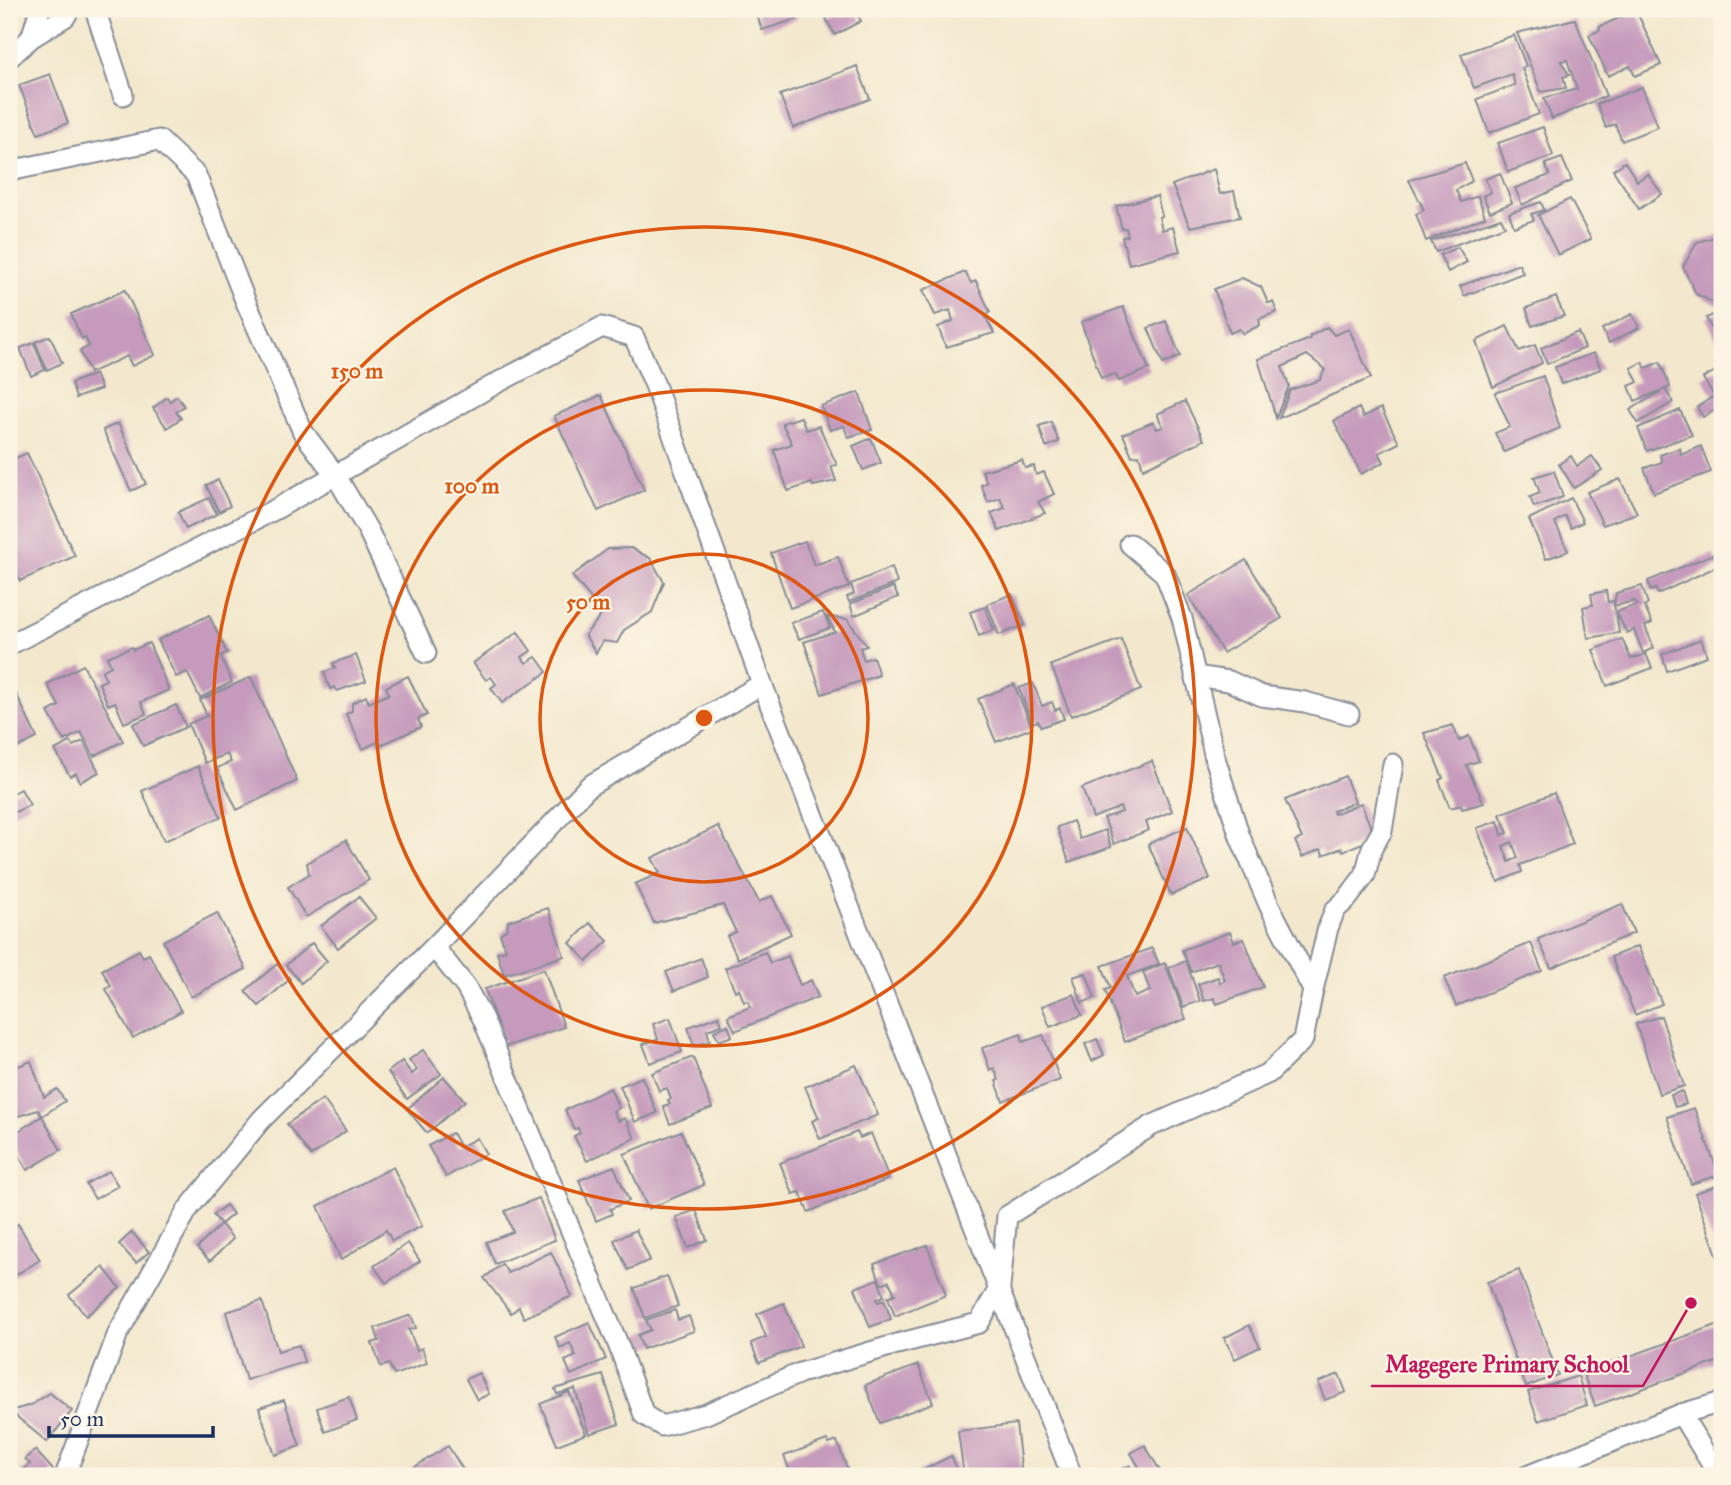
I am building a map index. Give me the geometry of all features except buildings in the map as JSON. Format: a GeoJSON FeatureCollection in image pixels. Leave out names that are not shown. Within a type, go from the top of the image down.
{"type":"FeatureCollection","features":[{"type":"Feature","properties":{"kind":"street"},"geometry":{"type":"LineString","coordinates":[[31,38],[40,9]]}},
{"type":"Feature","properties":{"kind":"street"},"geometry":{"type":"LineString","coordinates":[[9,58],[31,38],[65,17],[70,9]]}},
{"type":"Feature","properties":{"kind":"street"},"geometry":{"type":"LineString","coordinates":[[95,9],[123,95]]}},
{"type":"Feature","properties":{"kind":"street"},"geometry":{"type":"LineString","coordinates":[[9,171],[159,140],[196,175],[245,300],[303,432],[336,476],[369,530],[426,653]]}},
{"type":"Feature","properties":{"kind":"street"},"geometry":{"type":"LineString","coordinates":[[9,645],[240,528],[602,327],[634,337],[655,385],[762,684],[1072,1476]]}},
{"type":"Feature","properties":{"kind":"street"},"geometry":{"type":"LineString","coordinates":[[1130,544],[1165,574],[1182,618],[1215,758],[1240,837],[1269,905],[1313,990]]}},
{"type":"Feature","properties":{"kind":"street"},"geometry":{"type":"LineString","coordinates":[[1195,676],[1229,681],[1262,696],[1305,702],[1349,714]]}},
{"type":"Feature","properties":{"kind":"street"},"geometry":{"type":"LineString","coordinates":[[65,1476],[118,1333],[188,1209],[261,1121],[589,786],[762,684]]}},
{"type":"Feature","properties":{"kind":"street"},"geometry":{"type":"LineString","coordinates":[[434,947],[466,987],[483,1019],[618,1344],[644,1415],[662,1426],[706,1414],[800,1373],[979,1323],[1000,1287],[1007,1216],[1151,1126],[1269,1073],[1303,1040],[1328,928],[1335,910],[1365,875],[1372,848],[1382,831],[1394,764]]}},
{"type":"Feature","properties":{"kind":"street"},"geometry":{"type":"LineString","coordinates":[[1527,1476],[1681,1414],[1722,1402]]}},
{"type":"Feature","properties":{"kind":"street"},"geometry":{"type":"LineString","coordinates":[[1681,1414],[1719,1476]]}},
{"type":"Feature","properties":{"kind":"place","name":"Magegere Primary School"},"geometry":{"type":"Point","coordinates":[1691,1303]}}]}
